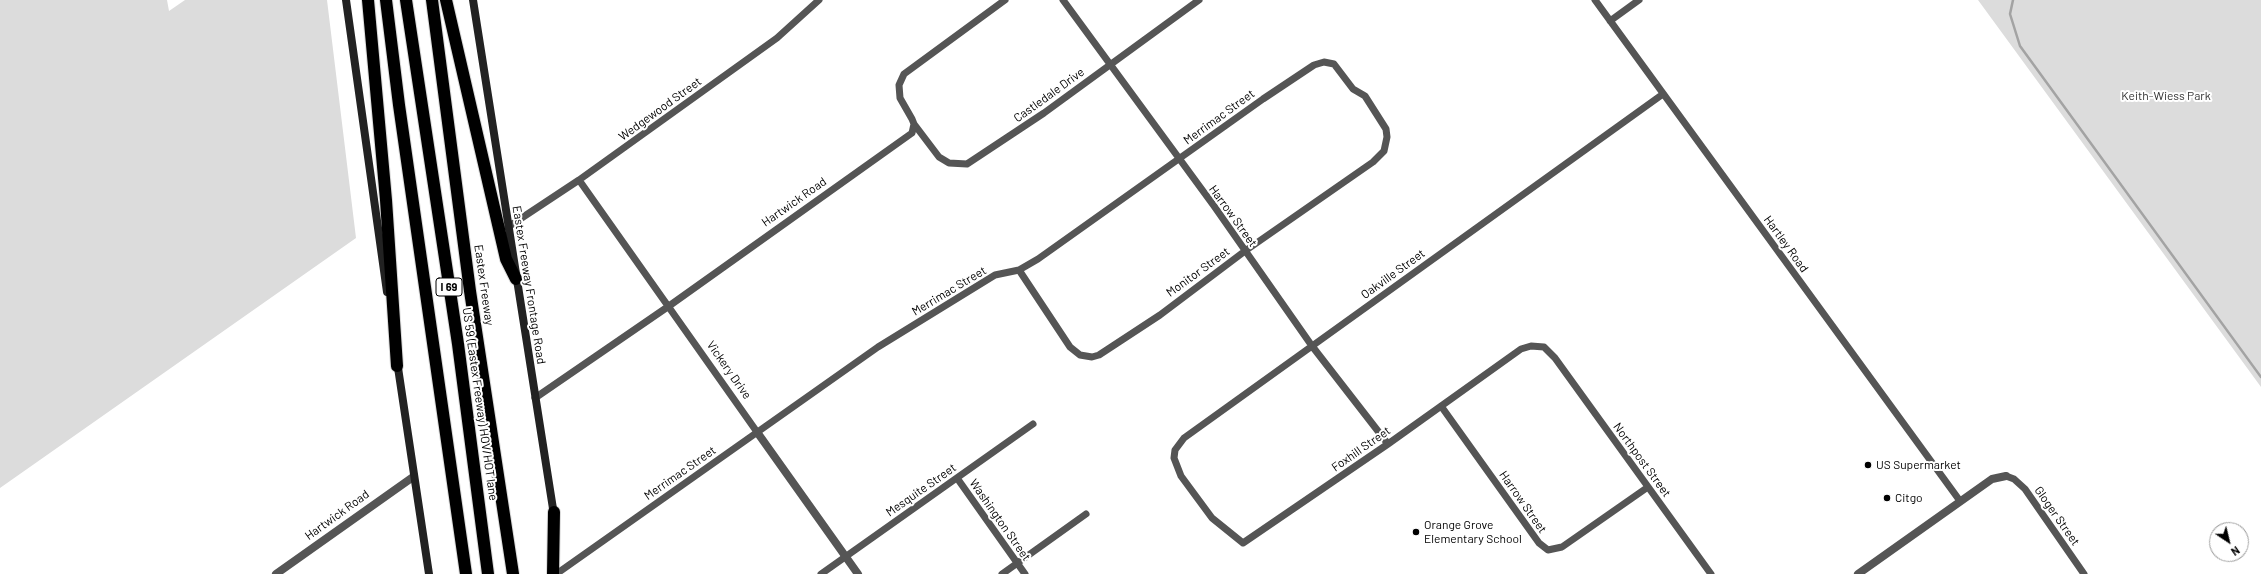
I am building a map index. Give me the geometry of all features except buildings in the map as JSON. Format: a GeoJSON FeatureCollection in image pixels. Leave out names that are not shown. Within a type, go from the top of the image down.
{"type":"FeatureCollection","features":[{"type":"Feature","properties":{"kind":"highway"},"geometry":{"type":"LineString","coordinates":[[368,0],[386,200],[397,366]]}},
{"type":"Feature","properties":{"kind":"highway","name":"I 69"},"geometry":{"type":"LineString","coordinates":[[386,0],[399,105],[466,574]]}},
{"type":"Feature","properties":{"kind":"highway","name":"US 59 (Eastex Freeway) HOV/HOT lane"},"geometry":{"type":"LineString","coordinates":[[406,0],[457,336],[488,574]]}},
{"type":"Feature","properties":{"kind":"highway","name":"Eastex Freeway"},"geometry":{"type":"LineString","coordinates":[[432,0],[470,291],[513,574]]}},
{"type":"Feature","properties":{"kind":"highway"},"geometry":{"type":"LineString","coordinates":[[446,0],[506,259],[516,279]]}},
{"type":"Feature","properties":{"kind":"highway"},"geometry":{"type":"LineString","coordinates":[[554,512],[557,573]]}},
{"type":"Feature","properties":{"kind":"main road"},"geometry":{"type":"LineString","coordinates":[[346,0],[413,477],[429,574]]}},
{"type":"Feature","properties":{"kind":"main road","name":"Eastex Freeway Frontage Road"},"geometry":{"type":"LineString","coordinates":[[473,0],[554,512]]}},
{"type":"Feature","properties":{"kind":"street","name":"Wedgewood Street"},"geometry":{"type":"LineString","coordinates":[[508,227],[579,180],[776,38],[819,0]]}},
{"type":"Feature","properties":{"kind":"street"},"geometry":{"type":"LineString","coordinates":[[914,124],[900,98],[899,86],[904,74],[1005,0]]}},
{"type":"Feature","properties":{"kind":"street","name":"Harrow Street"},"geometry":{"type":"LineString","coordinates":[[1063,0],[1312,346],[1388,444]]}},
{"type":"Feature","properties":{"kind":"street","name":"Castledale Drive"},"geometry":{"type":"LineString","coordinates":[[914,124],[939,157],[949,164],[967,164],[1044,113],[1199,0]]}},
{"type":"Feature","properties":{"kind":"street","name":"Hartley Road"},"geometry":{"type":"LineString","coordinates":[[1595,0],[1960,501]]}},
{"type":"Feature","properties":{"kind":"street"},"geometry":{"type":"LineString","coordinates":[[1610,21],[1639,0]]}},
{"type":"Feature","properties":{"kind":"street","name":"Merrimac Street"},"geometry":{"type":"LineString","coordinates":[[557,573],[878,347],[995,275],[1019,270],[1065,241],[1299,73],[1324,62],[1334,64],[1352,89],[1364,96],[1368,101]]}},
{"type":"Feature","properties":{"kind":"street","name":"Oakville Street"},"geometry":{"type":"LineString","coordinates":[[1190,488],[1176,466],[1174,458],[1178,444],[1663,94]]}},
{"type":"Feature","properties":{"kind":"street","name":"Monitor Street"},"geometry":{"type":"LineString","coordinates":[[1019,270],[1070,347],[1080,355],[1092,357],[1107,350],[1160,315],[1245,251],[1379,157],[1386,144],[1386,129],[1368,101]]}},
{"type":"Feature","properties":{"kind":"street","name":"Hartwick Road"},"geometry":{"type":"LineString","coordinates":[[535,398],[669,306],[904,139],[912,133],[914,124]]}},
{"type":"Feature","properties":{"kind":"street","name":"Vickery Drive"},"geometry":{"type":"LineString","coordinates":[[579,180],[858,574]]}},
{"type":"Feature","properties":{"kind":"street","name":"Foxhill Street"},"geometry":{"type":"LineString","coordinates":[[1190,488],[1212,518],[1244,543],[1388,444],[1521,349],[1531,346],[1544,347],[1555,358]]}},
{"type":"Feature","properties":{"kind":"street","name":"Northpost Street"},"geometry":{"type":"LineString","coordinates":[[1555,358],[1711,574]]}},
{"type":"Feature","properties":{"kind":"street","name":"Harrow Street"},"geometry":{"type":"LineString","coordinates":[[1441,406],[1539,543],[1548,550],[1562,547],[1648,487]]}},
{"type":"Feature","properties":{"kind":"street","name":"Mesquite Street"},"geometry":{"type":"LineString","coordinates":[[821,574],[1033,424]]}},
{"type":"Feature","properties":{"kind":"street"},"geometry":{"type":"LineString","coordinates":[[1858,574],[1992,478],[2006,476]]}},
{"type":"Feature","properties":{"kind":"street","name":"Gloger Street"},"geometry":{"type":"LineString","coordinates":[[2006,476],[2014,479],[2025,489],[2084,574]]}},
{"type":"Feature","properties":{"kind":"street","name":"Hartwick Road"},"geometry":{"type":"LineString","coordinates":[[276,574],[413,477]]}},
{"type":"Feature","properties":{"kind":"street","name":"Washington Street"},"geometry":{"type":"LineString","coordinates":[[957,478],[1025,574]]}},
{"type":"Feature","properties":{"kind":"street"},"geometry":{"type":"LineString","coordinates":[[1002,574],[1086,514]]}},
{"type":"Feature","properties":{"kind":"green space"},"geometry":{"type":"Polygon","coordinates":[[[0,0],[167,0],[169,11],[185,0],[327,0],[356,238],[0,488],[0,0]]]}},
{"type":"Feature","properties":{"kind":"green space","name":"Keith-Wiess Park"},"geometry":{"type":"Polygon","coordinates":[[[1978,0],[2261,0],[2261,387],[1978,0]]]}},
{"type":"Feature","properties":{"kind":"waterway"},"geometry":{"type":"LineString","coordinates":[[2013,0],[2010,14],[2020,46],[2261,377]]}},
{"type":"Feature","properties":{"kind":"place","name":"US Supermarket"},"geometry":{"type":"Point","coordinates":[1868,465]}},
{"type":"Feature","properties":{"kind":"place","name":"Citgo"},"geometry":{"type":"Point","coordinates":[1887,498]}},
{"type":"Feature","properties":{"kind":"place","name":"Orange Grove Elementary School"},"geometry":{"type":"Point","coordinates":[1416,532]}}]}
